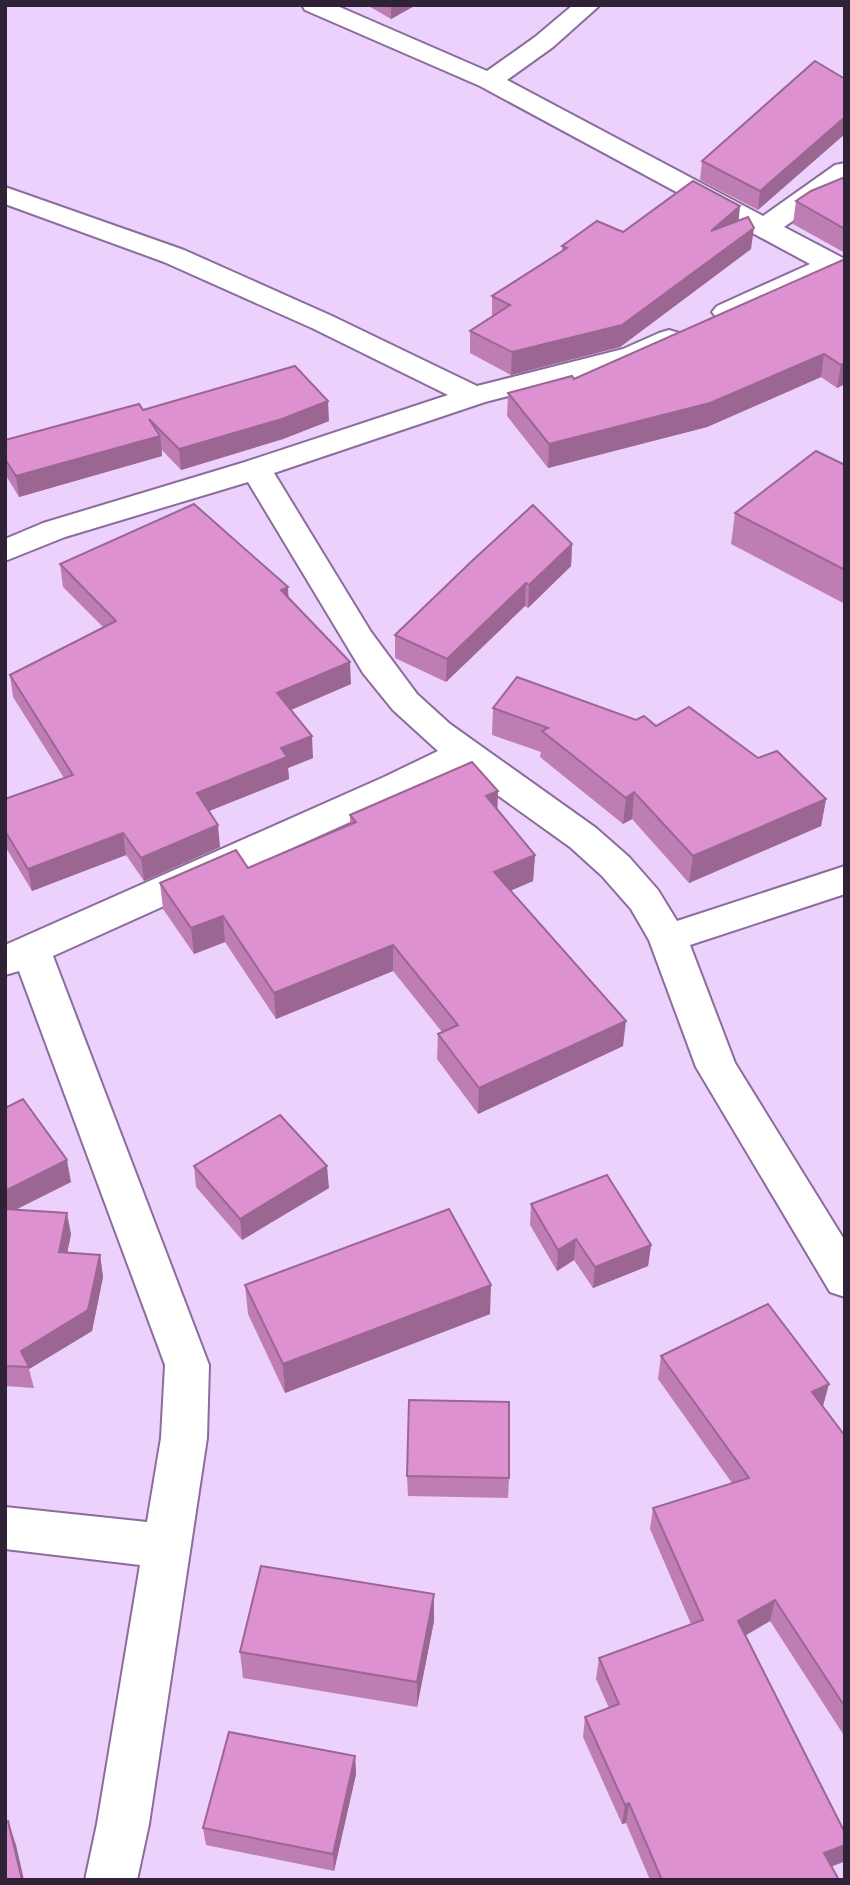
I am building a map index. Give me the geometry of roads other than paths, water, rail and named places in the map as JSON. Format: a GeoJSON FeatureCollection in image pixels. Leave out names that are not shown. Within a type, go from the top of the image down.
{"type":"FeatureCollection","features":[{"type":"Feature","properties":{"kind":"street"},"geometry":{"type":"LineString","coordinates":[[314,5],[489,81],[839,267]]}},
{"type":"Feature","properties":{"kind":"street"},"geometry":{"type":"LineString","coordinates":[[489,81],[544,42],[588,5]]}},
{"type":"Feature","properties":{"kind":"street"},"geometry":{"type":"LineString","coordinates":[[766,227],[845,171]]}},
{"type":"Feature","properties":{"kind":"street"},"geometry":{"type":"LineString","coordinates":[[10,200],[174,256],[322,322],[474,396]]}},
{"type":"Feature","properties":{"kind":"street"},"geometry":{"type":"LineString","coordinates":[[5,551],[54,530],[256,469],[474,396],[634,355],[839,267]]}},
{"type":"Feature","properties":{"kind":"street"},"geometry":{"type":"LineString","coordinates":[[256,469],[375,667],[407,703],[463,753],[555,814],[632,881],[659,919],[668,938],[716,1067],[845,1279]]}},
{"type":"Feature","properties":{"kind":"street"},"geometry":{"type":"LineString","coordinates":[[111,1880],[123,1824],[184,1438],[187,1365],[18,956],[397,786],[463,753]]}},
{"type":"Feature","properties":{"kind":"street"},"geometry":{"type":"LineString","coordinates":[[668,938],[845,880]]}},
{"type":"Feature","properties":{"kind":"street"},"geometry":{"type":"LineString","coordinates":[[5,1528],[167,1546]]}}]}
